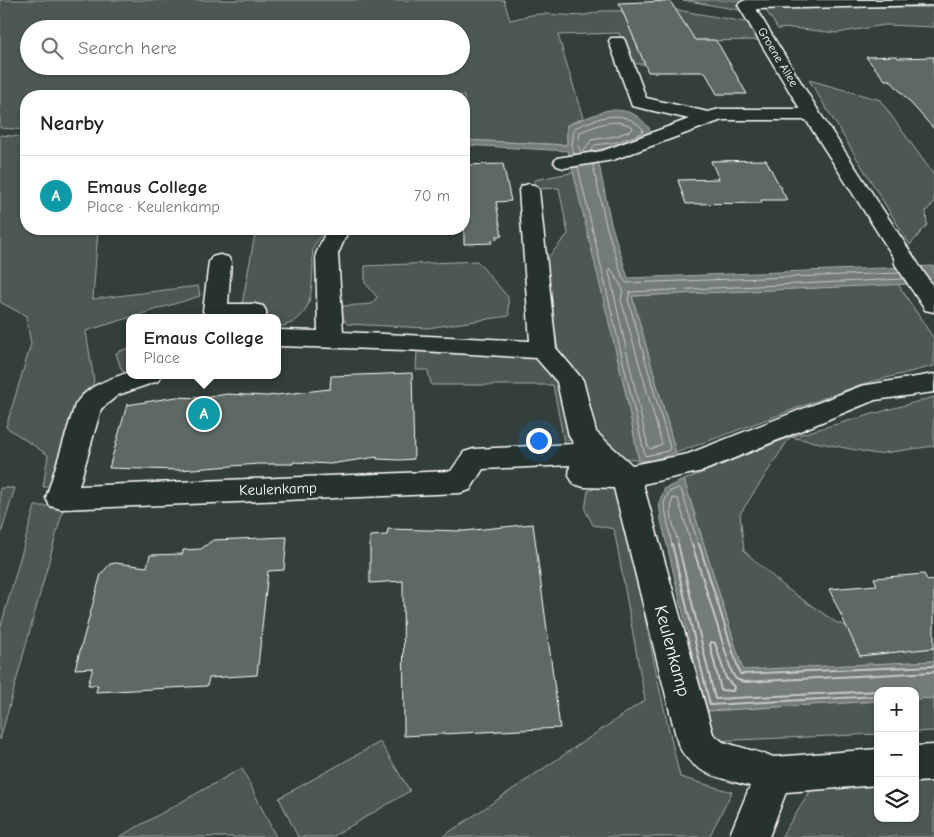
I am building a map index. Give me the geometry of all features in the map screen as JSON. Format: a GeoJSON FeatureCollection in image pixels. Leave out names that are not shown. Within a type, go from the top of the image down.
{"type":"FeatureCollection","features":[{"type":"Feature","properties":{"kind":"street","name":"Groene Allee"},"geometry":{"type":"LineString","coordinates":[[928,297],[812,115],[746,5],[934,1]]}},
{"type":"Feature","properties":{"kind":"street"},"geometry":{"type":"LineString","coordinates":[[617,41],[638,102],[710,118]]}},
{"type":"Feature","properties":{"kind":"street"},"geometry":{"type":"LineString","coordinates":[[564,162],[606,156],[720,114],[812,115]]}},
{"type":"Feature","properties":{"kind":"street"},"geometry":{"type":"LineString","coordinates":[[529,190],[543,350],[570,380],[584,436],[626,477]]}},
{"type":"Feature","properties":{"kind":"street"},"geometry":{"type":"LineString","coordinates":[[331,339],[327,254],[335,235]]}},
{"type":"Feature","properties":{"kind":"street"},"geometry":{"type":"LineString","coordinates":[[220,262],[215,311],[254,311],[254,314]]}},
{"type":"Feature","properties":{"kind":"street"},"geometry":{"type":"LineString","coordinates":[[281,338],[543,350]]}},
{"type":"Feature","properties":{"kind":"street","name":"Keulenkamp"},"geometry":{"type":"LineString","coordinates":[[138,379],[109,389],[89,405],[61,498],[460,482],[474,460],[584,454],[584,476],[626,477],[693,464],[870,392],[934,383]]}},
{"type":"Feature","properties":{"kind":"street","name":"Keulenkamp"},"geometry":{"type":"LineString","coordinates":[[626,477],[697,744],[712,757],[774,774],[874,767]]}},
{"type":"Feature","properties":{"kind":"street"},"geometry":{"type":"LineString","coordinates":[[919,764],[934,763]]}},
{"type":"Feature","properties":{"kind":"street"},"geometry":{"type":"LineString","coordinates":[[749,837],[774,774]]}},
{"type":"Feature","properties":{"kind":"shaded area"},"geometry":{"type":"Polygon","coordinates":[[[0,0],[504,0],[510,20],[538,14],[586,15],[601,11],[677,10],[751,23],[760,40],[639,42],[645,64],[630,64],[619,33],[558,35],[583,118],[567,125],[567,145],[470,140],[470,90],[20,90],[20,130],[0,128],[0,0]]]}},
{"type":"Feature","properties":{"kind":"shaded area"},"geometry":{"type":"Polygon","coordinates":[[[683,0],[738,0],[745,11],[683,0]]]}},
{"type":"Feature","properties":{"kind":"shaded area"},"geometry":{"type":"Polygon","coordinates":[[[764,7],[934,7],[934,27],[885,25],[837,33],[791,28],[778,29],[764,7]]]}},
{"type":"Feature","properties":{"kind":"shaded area"},"geometry":{"type":"Polygon","coordinates":[[[809,80],[880,100],[934,175],[934,203],[926,211],[927,225],[910,245],[809,80]]]}},
{"type":"Feature","properties":{"kind":"shaded area"},"geometry":{"type":"Polygon","coordinates":[[[0,135],[20,137],[20,235],[98,235],[93,299],[198,286],[200,296],[141,314],[126,314],[126,319],[86,331],[94,381],[54,487],[43,487],[48,455],[6,427],[31,344],[26,316],[0,302],[0,135]]]}},
{"type":"Feature","properties":{"kind":"shaded area"},"geometry":{"type":"Polygon","coordinates":[[[575,172],[626,394],[639,461],[615,455],[592,430],[582,388],[575,370],[559,356],[544,262],[568,234],[559,188],[535,189],[534,180],[575,172]]]}},
{"type":"Feature","properties":{"kind":"shaded area"},"geometry":{"type":"Polygon","coordinates":[[[255,235],[321,235],[313,249],[312,286],[308,305],[298,319],[281,326],[281,314],[258,314],[258,310],[242,304],[255,235]]]}},
{"type":"Feature","properties":{"kind":"shaded area"},"geometry":{"type":"Polygon","coordinates":[[[477,261],[508,297],[509,316],[427,328],[347,324],[342,316],[343,306],[372,304],[377,297],[365,283],[365,266],[477,261]]]}},
{"type":"Feature","properties":{"kind":"shaded area"},"geometry":{"type":"Polygon","coordinates":[[[898,284],[934,339],[934,366],[862,384],[676,453],[632,296],[898,284]]]}},
{"type":"Feature","properties":{"kind":"shaded area"},"geometry":{"type":"Polygon","coordinates":[[[126,349],[126,373],[120,366],[116,353],[126,349]]]}},
{"type":"Feature","properties":{"kind":"shaded area"},"geometry":{"type":"Polygon","coordinates":[[[417,351],[536,356],[564,385],[573,439],[564,442],[553,385],[431,385],[428,370],[416,370],[417,351]]]}},
{"type":"Feature","properties":{"kind":"shaded area"},"geometry":{"type":"Polygon","coordinates":[[[934,397],[934,446],[876,454],[790,437],[934,397]]]}},
{"type":"Feature","properties":{"kind":"shaded area"},"geometry":{"type":"Polygon","coordinates":[[[790,437],[740,514],[744,551],[786,588],[837,623],[905,644],[934,649],[934,661],[743,671],[684,480],[790,437]]]}},
{"type":"Feature","properties":{"kind":"shaded area"},"geometry":{"type":"Polygon","coordinates":[[[610,485],[620,493],[660,691],[680,777],[732,792],[709,837],[442,837],[645,700],[614,529],[593,525],[585,510],[588,491],[610,485]]]}},
{"type":"Feature","properties":{"kind":"shaded area"},"geometry":{"type":"Polygon","coordinates":[[[0,488],[15,488],[0,537],[0,488]]]}},
{"type":"Feature","properties":{"kind":"shaded area"},"geometry":{"type":"Polygon","coordinates":[[[35,506],[64,506],[0,740],[0,629],[35,506]]]}},
{"type":"Feature","properties":{"kind":"shaded area"},"geometry":{"type":"Polygon","coordinates":[[[934,698],[934,731],[919,732],[919,699],[934,698]]]}},
{"type":"Feature","properties":{"kind":"shaded area"},"geometry":{"type":"Polygon","coordinates":[[[874,701],[874,734],[713,741],[706,711],[874,701]]]}},
{"type":"Feature","properties":{"kind":"shaded area"},"geometry":{"type":"Polygon","coordinates":[[[380,742],[410,791],[332,837],[298,837],[279,798],[380,742]]]}},
{"type":"Feature","properties":{"kind":"shaded area"},"geometry":{"type":"Polygon","coordinates":[[[242,768],[276,837],[119,837],[242,768]]]}},
{"type":"Feature","properties":{"kind":"shaded area"},"geometry":{"type":"Polygon","coordinates":[[[934,782],[934,837],[781,837],[811,790],[874,786],[874,822],[919,822],[919,783],[934,782]]]}},
{"type":"Feature","properties":{"kind":"water"},"geometry":{"type":"Polygon","coordinates":[[[607,110],[632,113],[650,129],[646,135],[633,142],[596,150],[611,223],[628,278],[934,266],[934,283],[632,296],[676,453],[650,461],[639,461],[626,394],[568,151],[470,145],[470,140],[567,145],[567,125],[607,110]]]}},
{"type":"Feature","properties":{"kind":"water"},"geometry":{"type":"Polygon","coordinates":[[[684,480],[743,670],[934,661],[934,698],[919,699],[919,687],[874,687],[874,701],[706,711],[661,520],[659,502],[665,488],[684,480]]]}},
{"type":"Feature","properties":{"kind":"building"},"geometry":{"type":"Polygon","coordinates":[[[670,1],[695,40],[715,40],[747,94],[717,94],[705,72],[648,72],[619,3],[670,1]]]}},
{"type":"Feature","properties":{"kind":"building"},"geometry":{"type":"Polygon","coordinates":[[[897,56],[898,58],[934,57],[934,129],[890,80],[885,80],[866,57],[897,56]]]}},
{"type":"Feature","properties":{"kind":"building"},"geometry":{"type":"Polygon","coordinates":[[[766,160],[787,200],[761,200],[762,203],[686,204],[678,180],[719,179],[711,161],[766,160]]]}},
{"type":"Feature","properties":{"kind":"building"},"geometry":{"type":"Polygon","coordinates":[[[503,164],[511,201],[496,202],[502,236],[496,236],[497,239],[492,240],[492,243],[464,244],[464,235],[470,235],[470,165],[503,164]]]}},
{"type":"Feature","properties":{"kind":"building"},"geometry":{"type":"Polygon","coordinates":[[[412,373],[414,459],[377,459],[377,457],[330,464],[293,462],[293,464],[258,464],[180,470],[109,468],[127,405],[176,397],[203,398],[227,394],[267,396],[330,389],[331,376],[412,373]]]}},
{"type":"Feature","properties":{"kind":"building"},"geometry":{"type":"Polygon","coordinates":[[[533,524],[560,728],[404,736],[403,581],[370,583],[370,536],[387,535],[388,529],[464,531],[533,524]]]}},
{"type":"Feature","properties":{"kind":"building"},"geometry":{"type":"Polygon","coordinates":[[[287,537],[284,570],[268,571],[257,675],[209,678],[207,686],[96,692],[98,685],[88,685],[93,668],[75,669],[101,574],[110,564],[147,567],[150,555],[183,554],[183,550],[201,549],[213,540],[287,537]]]}},
{"type":"Feature","properties":{"kind":"building"},"geometry":{"type":"Polygon","coordinates":[[[924,574],[928,581],[934,580],[934,648],[860,656],[829,589],[877,585],[874,578],[924,574]]]}},
{"type":"Feature","properties":{"kind":"place","name":"Emaus College"},"geometry":{"type":"Point","coordinates":[204,414]}}]}
